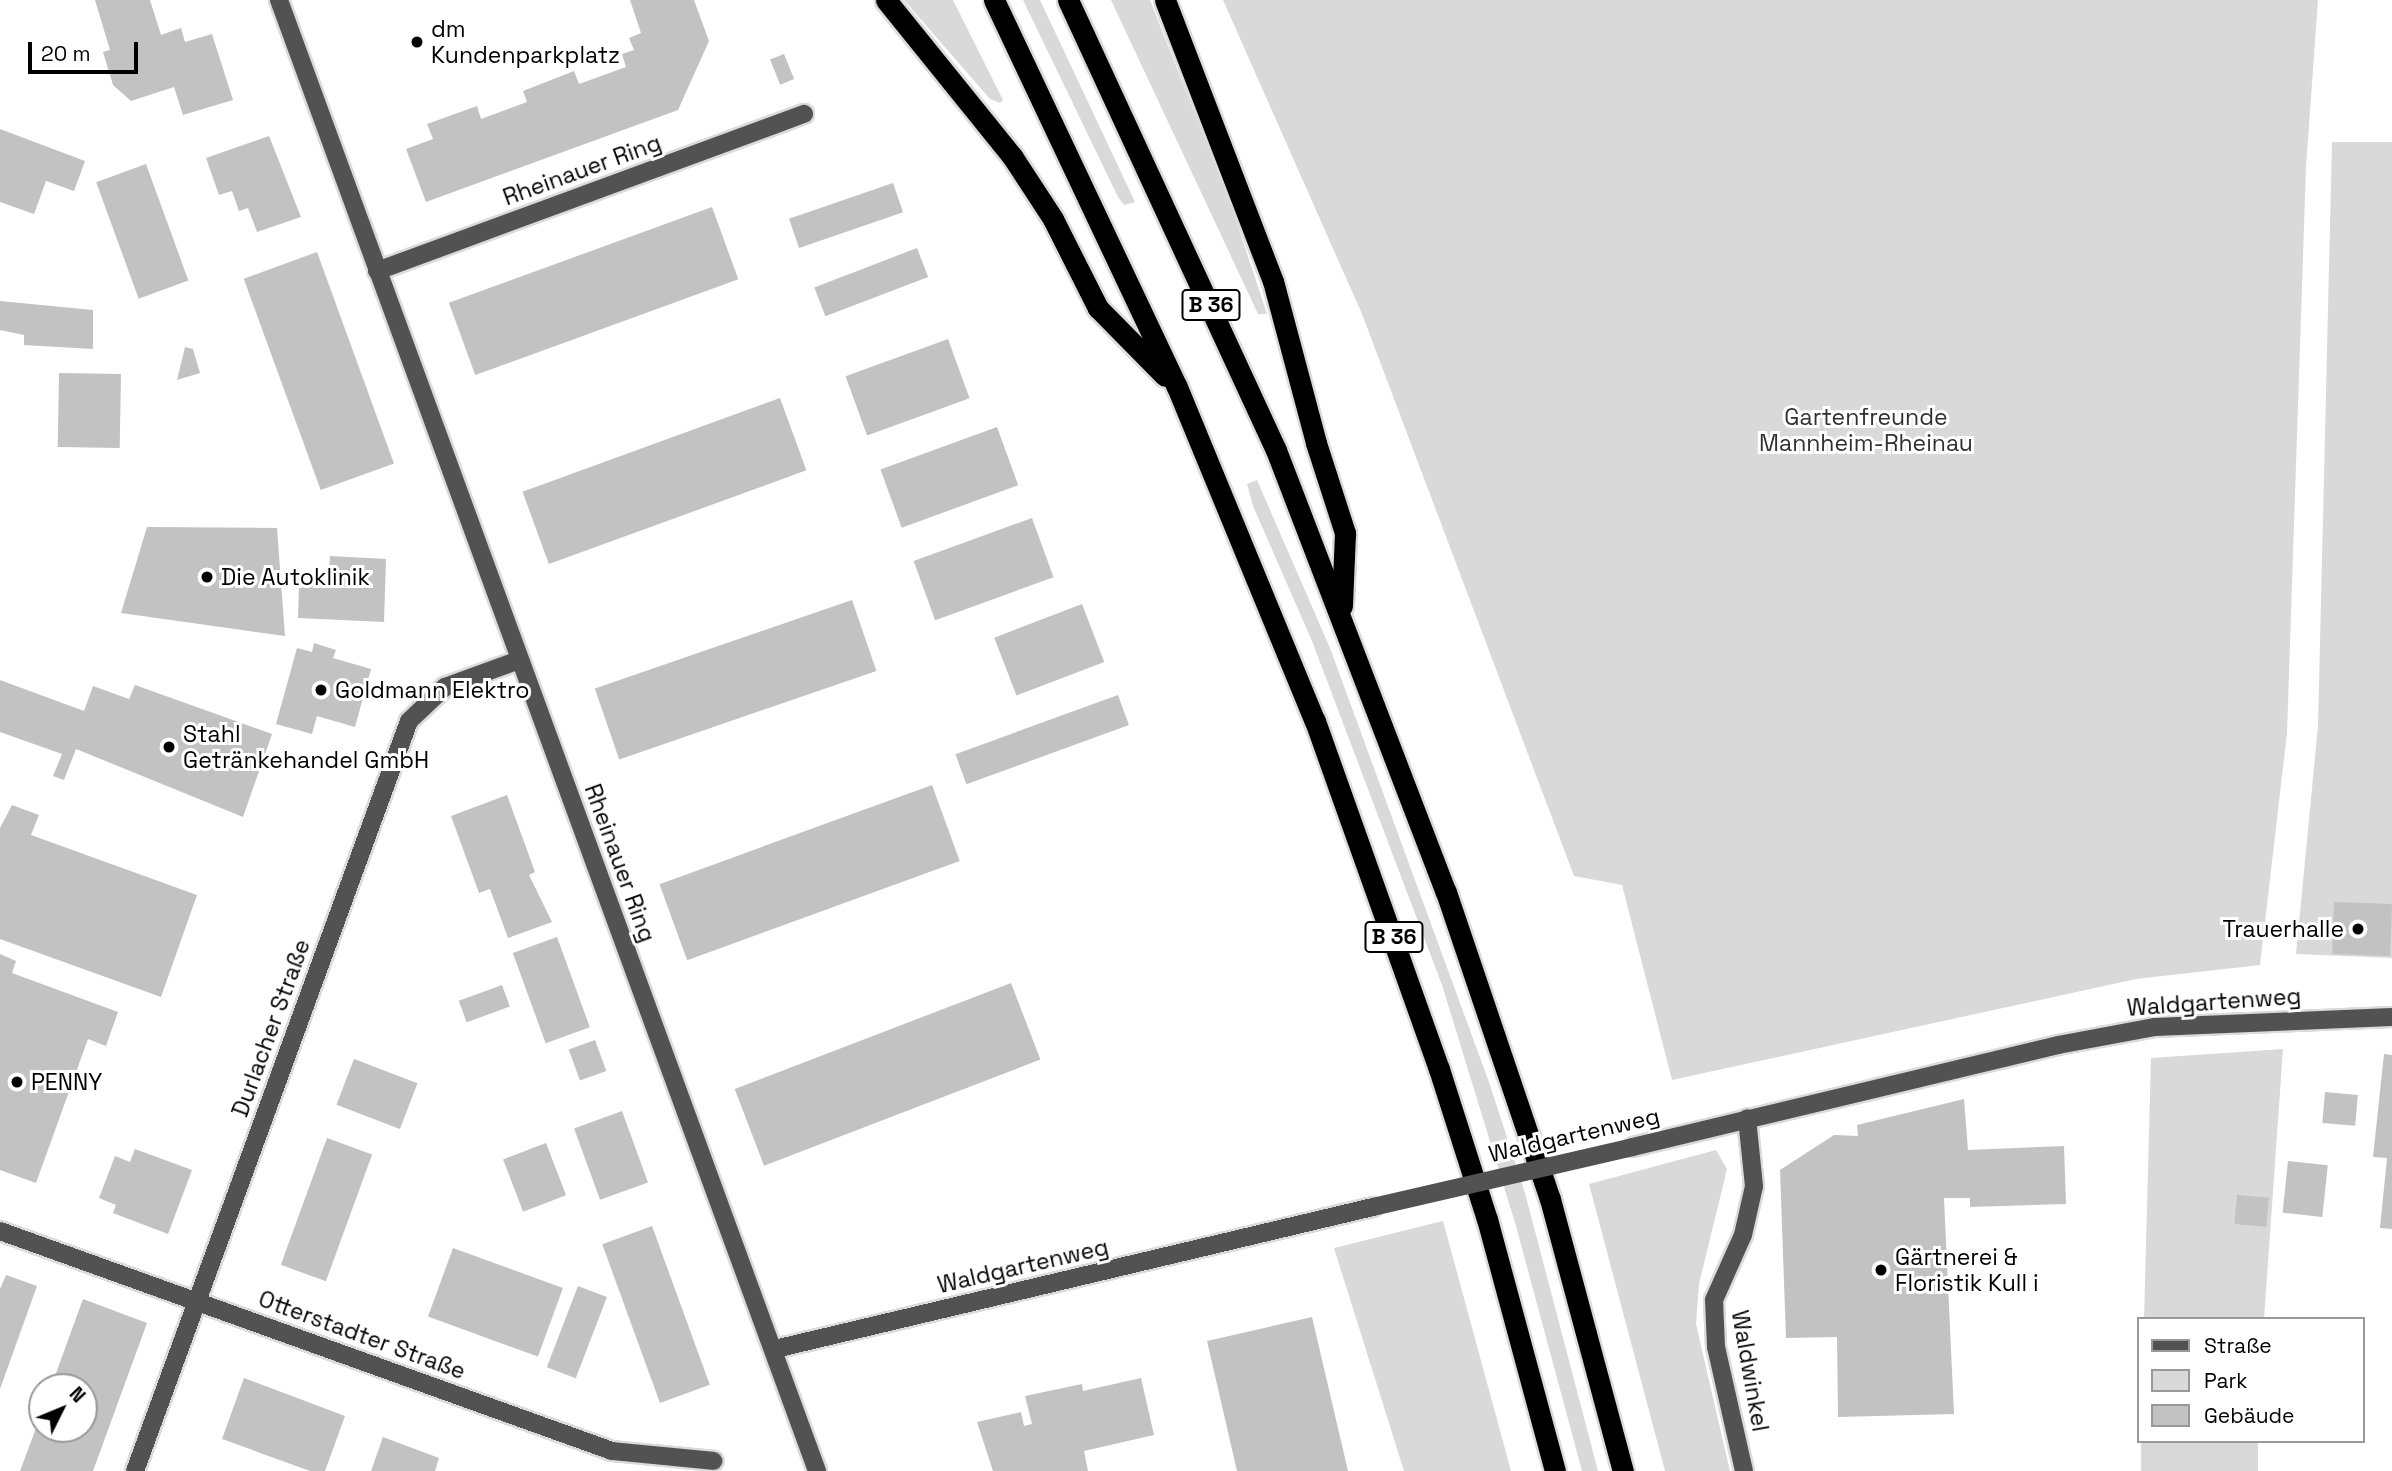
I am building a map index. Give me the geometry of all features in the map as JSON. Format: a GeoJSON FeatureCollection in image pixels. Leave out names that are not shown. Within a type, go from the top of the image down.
{"type":"FeatureCollection","features":[{"type":"Feature","properties":{"kind":"highway"},"geometry":{"type":"LineString","coordinates":[[886,0],[1013,156],[1053,219],[1098,308],[1177,387]]}},
{"type":"Feature","properties":{"kind":"highway","name":"B 36"},"geometry":{"type":"LineString","coordinates":[[994,0],[1177,387],[1315,721],[1389,923],[1487,1219],[1555,1471]]}},
{"type":"Feature","properties":{"kind":"highway","name":"B 36"},"geometry":{"type":"LineString","coordinates":[[1068,0],[1276,450],[1342,615],[1446,892],[1550,1199],[1623,1471]]}},
{"type":"Feature","properties":{"kind":"highway"},"geometry":{"type":"LineString","coordinates":[[1165,0],[1273,281],[1316,443],[1345,533],[1342,615]]}},
{"type":"Feature","properties":{"kind":"street","name":"Rheinauer Ring"},"geometry":{"type":"LineString","coordinates":[[279,0],[519,660],[775,1349],[817,1471]]}},
{"type":"Feature","properties":{"kind":"street","name":"Rheinauer Ring"},"geometry":{"type":"LineString","coordinates":[[377,271],[804,114]]}},
{"type":"Feature","properties":{"kind":"street","name":"Durlacher Straße"},"geometry":{"type":"LineString","coordinates":[[135,1471],[410,721],[445,687],[519,660]]}},
{"type":"Feature","properties":{"kind":"street","name":"Waldgartenweg"},"geometry":{"type":"LineString","coordinates":[[775,1349],[1747,1118],[2155,1027],[2392,1017]]}},
{"type":"Feature","properties":{"kind":"street","name":"Waldwinkel"},"geometry":{"type":"LineString","coordinates":[[1744,1471],[1716,1347],[1714,1300],[1743,1235],[1754,1186],[1747,1118]]}},
{"type":"Feature","properties":{"kind":"street","name":"Otterstadter Straße"},"geometry":{"type":"LineString","coordinates":[[0,1231],[612,1451],[714,1461]]}},
{"type":"Feature","properties":{"kind":"green space"},"geometry":{"type":"Polygon","coordinates":[[[904,0],[953,0],[1003,100],[1000,103],[990,99],[904,0]]]}},
{"type":"Feature","properties":{"kind":"green space"},"geometry":{"type":"Polygon","coordinates":[[[1023,0],[1040,0],[1135,202],[1124,205],[1118,197],[1023,0]]]}},
{"type":"Feature","properties":{"kind":"green space"},"geometry":{"type":"Polygon","coordinates":[[[1111,0],[1150,0],[1231,205],[1267,314],[1258,314],[1111,0]]]}},
{"type":"Feature","properties":{"kind":"green space","name":"Gartenfreunde Mannheim-Rheinau"},"geometry":{"type":"Polygon","coordinates":[[[1223,0],[2318,0],[2306,167],[2287,733],[2260,965],[2136,979],[1672,1080],[1622,885],[1574,876],[1362,314],[1223,0]]]}},
{"type":"Feature","properties":{"kind":"green space"},"geometry":{"type":"Polygon","coordinates":[[[2332,142],[2392,142],[2392,958],[2296,954],[2318,726],[2332,142]]]}},
{"type":"Feature","properties":{"kind":"green space"},"geometry":{"type":"Polygon","coordinates":[[[1257,480],[1330,648],[1490,1085],[1525,1193],[1598,1471],[1582,1471],[1516,1226],[1442,985],[1312,641],[1253,506],[1247,484],[1257,480]]]}},
{"type":"Feature","properties":{"kind":"green space"},"geometry":{"type":"Polygon","coordinates":[[[2283,1049],[2264,1317],[2144,1317],[2151,1058],[2283,1049]]]}},
{"type":"Feature","properties":{"kind":"green space"},"geometry":{"type":"Polygon","coordinates":[[[1716,1150],[1727,1169],[1699,1284],[1696,1324],[1730,1471],[1665,1471],[1589,1184],[1716,1150]]]}},
{"type":"Feature","properties":{"kind":"green space"},"geometry":{"type":"Polygon","coordinates":[[[1443,1221],[1511,1471],[1404,1471],[1334,1248],[1443,1221]]]}},
{"type":"Feature","properties":{"kind":"green space"},"geometry":{"type":"Polygon","coordinates":[[[2141,1443],[2258,1443],[2258,1471],[2141,1471],[2141,1443]]]}},
{"type":"Feature","properties":{"kind":"building"},"geometry":{"type":"Polygon","coordinates":[[[95,0],[150,0],[161,35],[181,28],[185,42],[212,34],[233,100],[183,115],[174,87],[131,101],[113,85],[103,52],[110,50],[95,0]]]}},
{"type":"Feature","properties":{"kind":"building"},"geometry":{"type":"Polygon","coordinates":[[[630,0],[694,0],[709,41],[678,110],[426,202],[406,149],[433,139],[427,124],[477,106],[481,119],[527,102],[523,91],[574,71],[579,84],[626,67],[622,54],[634,50],[629,38],[641,33],[630,0]]]}},
{"type":"Feature","properties":{"kind":"building"},"geometry":{"type":"Polygon","coordinates":[[[784,54],[794,79],[780,85],[770,60],[784,54]]]}},
{"type":"Feature","properties":{"kind":"building"},"geometry":{"type":"Polygon","coordinates":[[[0,129],[85,161],[74,191],[46,181],[34,214],[0,202],[0,129]]]}},
{"type":"Feature","properties":{"kind":"building"},"geometry":{"type":"Polygon","coordinates":[[[269,136],[301,217],[257,232],[248,208],[239,211],[232,191],[219,195],[206,158],[269,136]]]}},
{"type":"Feature","properties":{"kind":"building"},"geometry":{"type":"Polygon","coordinates":[[[146,164],[188,281],[139,299],[96,182],[146,164]]]}},
{"type":"Feature","properties":{"kind":"building"},"geometry":{"type":"Polygon","coordinates":[[[893,183],[903,212],[799,248],[789,219],[893,183]]]}},
{"type":"Feature","properties":{"kind":"building"},"geometry":{"type":"Polygon","coordinates":[[[712,207],[738,279],[475,375],[449,303],[712,207]]]}},
{"type":"Feature","properties":{"kind":"building"},"geometry":{"type":"Polygon","coordinates":[[[917,248],[928,277],[825,316],[814,287],[917,248]]]}},
{"type":"Feature","properties":{"kind":"building"},"geometry":{"type":"Polygon","coordinates":[[[317,252],[394,463],[321,490],[244,279],[317,252]]]}},
{"type":"Feature","properties":{"kind":"building"},"geometry":{"type":"Polygon","coordinates":[[[0,301],[93,310],[93,349],[24,345],[24,335],[0,330],[0,301]]]}},
{"type":"Feature","properties":{"kind":"building"},"geometry":{"type":"Polygon","coordinates":[[[948,339],[970,398],[867,435],[846,376],[948,339]]]}},
{"type":"Feature","properties":{"kind":"building"},"geometry":{"type":"Polygon","coordinates":[[[185,347],[193,349],[200,373],[177,380],[185,347]]]}},
{"type":"Feature","properties":{"kind":"building"},"geometry":{"type":"Polygon","coordinates":[[[59,373],[121,374],[120,448],[58,447],[59,373]]]}},
{"type":"Feature","properties":{"kind":"building"},"geometry":{"type":"Polygon","coordinates":[[[780,398],[806,470],[549,564],[523,492],[780,398]]]}},
{"type":"Feature","properties":{"kind":"building"},"geometry":{"type":"Polygon","coordinates":[[[997,427],[1018,485],[902,528],[880,469],[997,427]]]}},
{"type":"Feature","properties":{"kind":"building"},"geometry":{"type":"Polygon","coordinates":[[[1032,518],[1054,577],[935,620],[914,561],[1032,518]]]}},
{"type":"Feature","properties":{"kind":"building","name":"Die Autoklinik"},"geometry":{"type":"Polygon","coordinates":[[[147,527],[277,528],[285,636],[121,613],[147,527]]]}},
{"type":"Feature","properties":{"kind":"building"},"geometry":{"type":"Polygon","coordinates":[[[330,556],[386,559],[384,622],[298,618],[299,584],[328,586],[330,556]]]}},
{"type":"Feature","properties":{"kind":"building"},"geometry":{"type":"Polygon","coordinates":[[[852,600],[876,671],[619,759],[595,689],[852,600]]]}},
{"type":"Feature","properties":{"kind":"building"},"geometry":{"type":"Polygon","coordinates":[[[1082,604],[1104,662],[1016,696],[994,638],[1082,604]]]}},
{"type":"Feature","properties":{"kind":"building"},"geometry":{"type":"Polygon","coordinates":[[[314,643],[336,650],[333,658],[371,669],[355,727],[317,716],[312,734],[276,724],[297,648],[312,652],[314,643]]]}},
{"type":"Feature","properties":{"kind":"building","name":"Stahl Getränkehandel GmbH"},"geometry":{"type":"Polygon","coordinates":[[[0,680],[84,711],[93,686],[129,699],[135,685],[272,734],[243,817],[76,749],[64,780],[53,776],[62,754],[0,732],[0,680]]]}},
{"type":"Feature","properties":{"kind":"building"},"geometry":{"type":"Polygon","coordinates":[[[1118,695],[1129,725],[966,784],[955,754],[1118,695]]]}},
{"type":"Feature","properties":{"kind":"building"},"geometry":{"type":"Polygon","coordinates":[[[932,785],[960,861],[687,960],[659,884],[932,785]]]}},
{"type":"Feature","properties":{"kind":"building"},"geometry":{"type":"Polygon","coordinates":[[[507,795],[535,872],[529,875],[552,922],[508,938],[490,889],[479,893],[451,816],[507,795]]]}},
{"type":"Feature","properties":{"kind":"building"},"geometry":{"type":"Polygon","coordinates":[[[12,805],[39,815],[31,835],[197,895],[161,997],[0,939],[0,828],[12,805]]]}},
{"type":"Feature","properties":{"kind":"building","name":"Trauerhalle"},"geometry":{"type":"Polygon","coordinates":[[[2334,902],[2392,904],[2390,956],[2332,954],[2334,902]]]}},
{"type":"Feature","properties":{"kind":"building"},"geometry":{"type":"Polygon","coordinates":[[[557,937],[590,1027],[546,1043],[513,953],[557,937]]]}},
{"type":"Feature","properties":{"kind":"building"},"geometry":{"type":"Polygon","coordinates":[[[0,954],[16,961],[12,973],[118,1012],[106,1046],[88,1039],[36,1183],[0,1170],[0,954]]]}},
{"type":"Feature","properties":{"kind":"building"},"geometry":{"type":"Polygon","coordinates":[[[1011,983],[1040,1060],[764,1166],[735,1089],[1011,983]]]}},
{"type":"Feature","properties":{"kind":"building"},"geometry":{"type":"Polygon","coordinates":[[[502,985],[510,1007],[467,1022],[459,1001],[502,985]]]}},
{"type":"Feature","properties":{"kind":"building"},"geometry":{"type":"Polygon","coordinates":[[[595,1040],[606,1071],[580,1081],[569,1050],[595,1040]]]}},
{"type":"Feature","properties":{"kind":"building"},"geometry":{"type":"Polygon","coordinates":[[[2384,1054],[2392,1055],[2392,1229],[2380,1228],[2387,1158],[2373,1157],[2384,1054]]]}},
{"type":"Feature","properties":{"kind":"building"},"geometry":{"type":"Polygon","coordinates":[[[354,1059],[417,1083],[400,1129],[336,1105],[354,1059]]]}},
{"type":"Feature","properties":{"kind":"building"},"geometry":{"type":"Polygon","coordinates":[[[2325,1092],[2358,1095],[2355,1126],[2322,1123],[2325,1092]]]}},
{"type":"Feature","properties":{"kind":"building"},"geometry":{"type":"Polygon","coordinates":[[[1964,1099],[1968,1150],[2064,1146],[2066,1204],[1970,1207],[1970,1198],[1944,1198],[1954,1414],[1838,1417],[1837,1337],[1786,1338],[1780,1170],[1834,1135],[1858,1136],[1857,1125],[1964,1099]]]}},
{"type":"Feature","properties":{"kind":"building"},"geometry":{"type":"Polygon","coordinates":[[[622,1111],[648,1182],[600,1200],[574,1128],[622,1111]]]}},
{"type":"Feature","properties":{"kind":"building"},"geometry":{"type":"Polygon","coordinates":[[[327,1138],[372,1154],[326,1281],[281,1265],[327,1138]]]}},
{"type":"Feature","properties":{"kind":"building"},"geometry":{"type":"Polygon","coordinates":[[[546,1143],[566,1195],[523,1212],[503,1159],[546,1143]]]}},
{"type":"Feature","properties":{"kind":"building"},"geometry":{"type":"Polygon","coordinates":[[[135,1149],[192,1170],[168,1234],[113,1213],[116,1205],[99,1198],[115,1156],[130,1162],[135,1149]]]}},
{"type":"Feature","properties":{"kind":"building"},"geometry":{"type":"Polygon","coordinates":[[[2288,1161],[2328,1165],[2322,1217],[2283,1213],[2288,1161]]]}},
{"type":"Feature","properties":{"kind":"building"},"geometry":{"type":"Polygon","coordinates":[[[2237,1195],[2269,1198],[2266,1227],[2234,1224],[2237,1195]]]}},
{"type":"Feature","properties":{"kind":"building"},"geometry":{"type":"Polygon","coordinates":[[[652,1226],[710,1385],[660,1403],[602,1244],[652,1226]]]}},
{"type":"Feature","properties":{"kind":"building"},"geometry":{"type":"Polygon","coordinates":[[[453,1248],[563,1288],[538,1357],[428,1317],[453,1248]]]}},
{"type":"Feature","properties":{"kind":"building"},"geometry":{"type":"Polygon","coordinates":[[[6,1275],[37,1286],[0,1389],[0,1289],[6,1275]]]}},
{"type":"Feature","properties":{"kind":"building"},"geometry":{"type":"Polygon","coordinates":[[[578,1286],[607,1297],[576,1378],[547,1367],[578,1286]]]}},
{"type":"Feature","properties":{"kind":"building"},"geometry":{"type":"Polygon","coordinates":[[[83,1299],[147,1323],[93,1471],[20,1471],[30,1443],[98,1443],[98,1373],[56,1373],[83,1299]]]}},
{"type":"Feature","properties":{"kind":"building"},"geometry":{"type":"Polygon","coordinates":[[[1312,1317],[1348,1471],[1237,1471],[1207,1341],[1312,1317]]]}},
{"type":"Feature","properties":{"kind":"building"},"geometry":{"type":"Polygon","coordinates":[[[244,1378],[345,1416],[325,1471],[310,1471],[222,1439],[244,1378]]]}},
{"type":"Feature","properties":{"kind":"building"},"geometry":{"type":"Polygon","coordinates":[[[1141,1378],[1154,1435],[1084,1451],[1088,1471],[993,1471],[977,1422],[1021,1412],[1024,1426],[1032,1424],[1025,1396],[1082,1384],[1083,1391],[1141,1378]]]}},
{"type":"Feature","properties":{"kind":"building"},"geometry":{"type":"Polygon","coordinates":[[[383,1437],[439,1458],[435,1471],[371,1471],[383,1437]]]}},
{"type":"Feature","properties":{"kind":"place","name":"dm Kundenparkplatz"},"geometry":{"type":"Point","coordinates":[417,42]}},
{"type":"Feature","properties":{"kind":"place","name":"Die Autoklinik"},"geometry":{"type":"Point","coordinates":[207,577]}},
{"type":"Feature","properties":{"kind":"place","name":"Goldmann Elektro"},"geometry":{"type":"Point","coordinates":[321,690]}},
{"type":"Feature","properties":{"kind":"place","name":"Stahl Getränkehandel GmbH"},"geometry":{"type":"Point","coordinates":[169,747]}},
{"type":"Feature","properties":{"kind":"place","name":"Trauerhalle"},"geometry":{"type":"Point","coordinates":[2358,929]}},
{"type":"Feature","properties":{"kind":"place","name":"PENNY"},"geometry":{"type":"Point","coordinates":[17,1082]}},
{"type":"Feature","properties":{"kind":"place","name":"Gärtnerei & Floristik Kull i"},"geometry":{"type":"Point","coordinates":[1881,1270]}}]}
